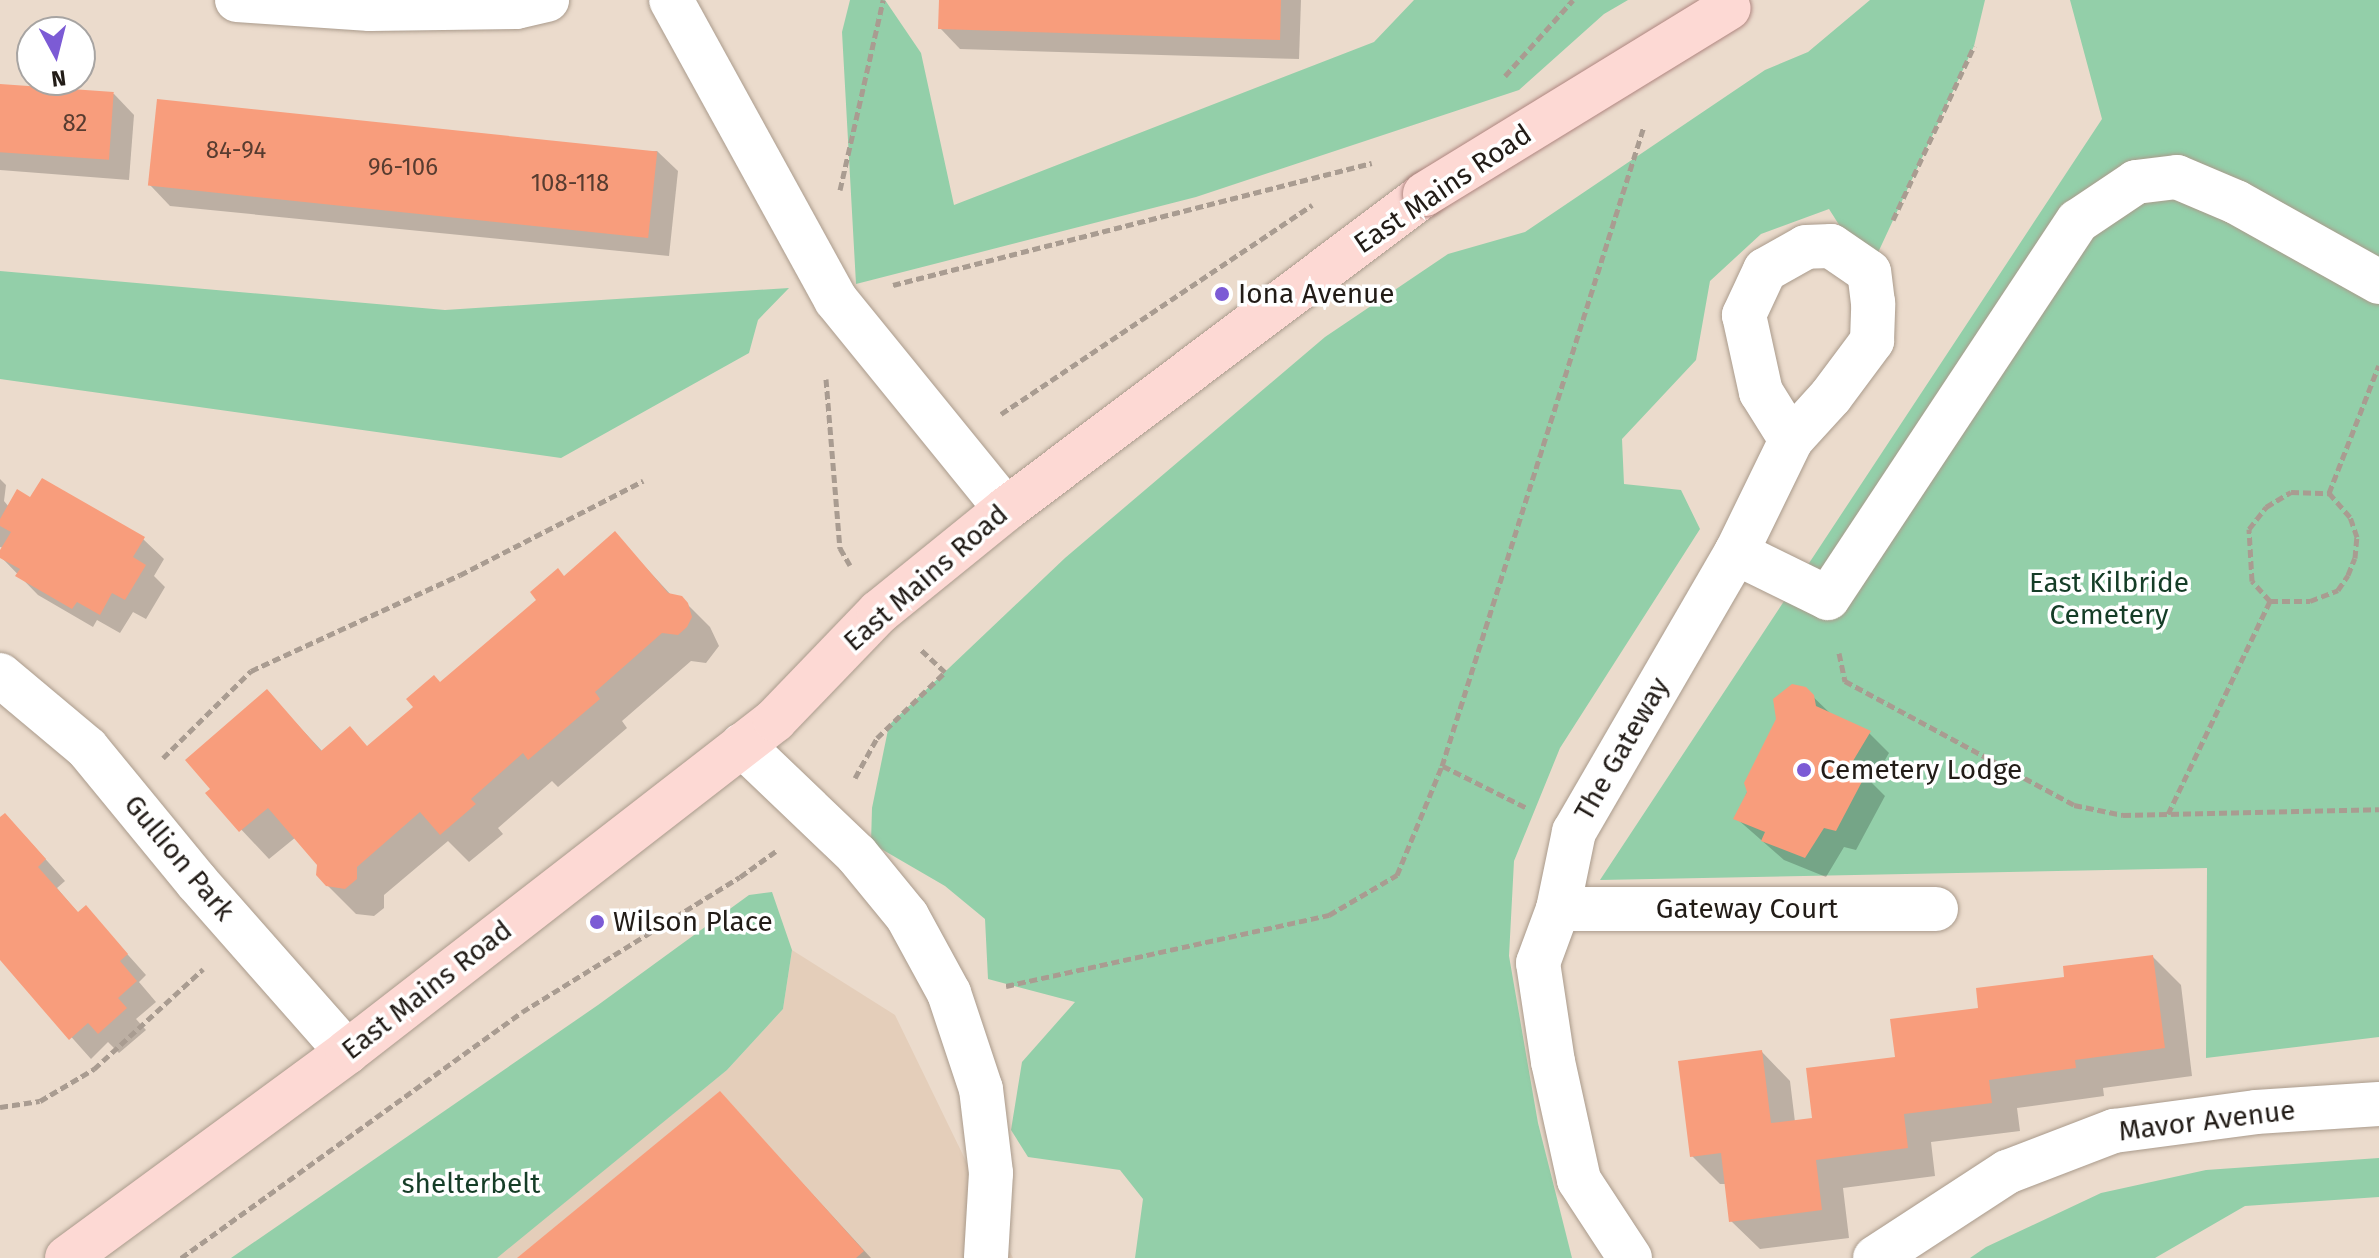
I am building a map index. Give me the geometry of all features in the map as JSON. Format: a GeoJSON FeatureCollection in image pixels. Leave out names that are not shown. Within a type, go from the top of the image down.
{"type":"FeatureCollection","features":[{"type":"Feature","properties":{"kind":"main road","name":"East Mains Road"},"geometry":{"type":"LineString","coordinates":[[67,1258],[347,1052],[775,720],[879,612],[1006,509],[1425,194],[1735,4]]}},
{"type":"Feature","properties":{"kind":"street"},"geometry":{"type":"LineString","coordinates":[[237,0],[370,9],[516,7],[547,0]]}},
{"type":"Feature","properties":{"kind":"street"},"geometry":{"type":"LineString","coordinates":[[671,0],[829,286],[1006,509]]}},
{"type":"Feature","properties":{"kind":"street"},"geometry":{"type":"LineString","coordinates":[[1736,553],[1828,598],[2078,221],[2136,182],[2177,177],[2236,202],[2379,282]]}},
{"type":"Feature","properties":{"kind":"street"},"geometry":{"type":"LineString","coordinates":[[1791,440],[1761,392],[1744,315],[1754,292],[1765,270],[1806,247],[1831,246],[1869,272]]}},
{"type":"Feature","properties":{"kind":"street","name":"The Gateway"},"geometry":{"type":"LineString","coordinates":[[1630,1258],[1579,1180],[1553,1062],[1538,963],[1558,909],[1574,832],[1736,553],[1791,440],[1831,396],[1872,341],[1873,303],[1869,272]]}},
{"type":"Feature","properties":{"kind":"street","name":"Gullion Park"},"geometry":{"type":"LineString","coordinates":[[0,675],[87,748],[347,1052]]}},
{"type":"Feature","properties":{"kind":"street"},"geometry":{"type":"LineString","coordinates":[[742,745],[857,855],[907,916],[949,993],[981,1089],[991,1173],[986,1258]]}},
{"type":"Feature","properties":{"kind":"street","name":"Gateway Court"},"geometry":{"type":"LineString","coordinates":[[1558,909],[1936,909]]}},
{"type":"Feature","properties":{"kind":"street","name":"Mavor Avenue"},"geometry":{"type":"LineString","coordinates":[[1875,1258],[2007,1172],[2114,1131],[2256,1112],[2379,1104]]}},
{"type":"Feature","properties":{"kind":"path"},"geometry":{"type":"LineString","coordinates":[[852,785],[863,758],[877,738],[945,672],[879,612],[840,548],[821,326],[883,0]]}},
{"type":"Feature","properties":{"kind":"path"},"geometry":{"type":"LineString","coordinates":[[1508,74],[1573,0]]}},
{"type":"Feature","properties":{"kind":"path"},"geometry":{"type":"LineString","coordinates":[[1869,272],[1974,46]]}},
{"type":"Feature","properties":{"kind":"path"},"geometry":{"type":"LineString","coordinates":[[994,989],[1329,915],[1397,875],[1442,766],[1559,388],[1647,119]]}},
{"type":"Feature","properties":{"kind":"path"},"geometry":{"type":"LineString","coordinates":[[829,286],[1375,162],[1349,180]]}},
{"type":"Feature","properties":{"kind":"path"},"geometry":{"type":"LineString","coordinates":[[955,445],[1323,197]]}},
{"type":"Feature","properties":{"kind":"path"},"geometry":{"type":"LineString","coordinates":[[2329,493],[2379,365]]}},
{"type":"Feature","properties":{"kind":"path"},"geometry":{"type":"LineString","coordinates":[[125,795],[251,671],[460,575],[643,481]]}},
{"type":"Feature","properties":{"kind":"path"},"geometry":{"type":"LineString","coordinates":[[2291,492],[2329,493],[2350,517],[2357,537],[2348,575],[2338,590],[2310,601],[2270,601],[2252,581],[2249,529],[2266,507],[2291,492]]}},
{"type":"Feature","properties":{"kind":"path"},"geometry":{"type":"LineString","coordinates":[[1828,598],[1845,681],[2074,805],[2123,815],[2379,809]]}},
{"type":"Feature","properties":{"kind":"path"},"geometry":{"type":"LineString","coordinates":[[2168,814],[2270,601]]}},
{"type":"Feature","properties":{"kind":"path"},"geometry":{"type":"LineString","coordinates":[[1442,766],[1574,832]]}},
{"type":"Feature","properties":{"kind":"path"},"geometry":{"type":"LineString","coordinates":[[181,1258],[522,1012],[740,877],[775,851],[789,855]]}},
{"type":"Feature","properties":{"kind":"path"},"geometry":{"type":"LineString","coordinates":[[0,1107],[40,1101],[94,1069],[243,933]]}},
{"type":"Feature","properties":{"kind":"shaded area"},"geometry":{"type":"Polygon","coordinates":[[[792,950],[895,1015],[1013,1258],[493,1258],[727,1070],[783,1009],[792,950]]]}},
{"type":"Feature","properties":{"kind":"green space"},"geometry":{"type":"Polygon","coordinates":[[[850,0],[885,0],[921,53],[954,205],[1374,42],[1414,0],[1628,0],[1604,14],[1519,90],[1196,197],[856,284],[842,32],[850,0]]]}},
{"type":"Feature","properties":{"kind":"green space"},"geometry":{"type":"Polygon","coordinates":[[[1870,0],[1985,0],[1974,46],[1869,272],[1829,209],[1761,234],[1710,281],[1696,360],[1622,439],[1624,484],[1681,490],[1700,529],[1560,748],[1514,861],[1509,956],[1538,1123],[1572,1258],[1135,1258],[1143,1199],[1120,1170],[1028,1157],[1011,1130],[1022,1062],[1075,1002],[988,979],[985,919],[945,886],[871,843],[872,808],[889,725],[1065,558],[1325,337],[1448,254],[1525,232],[1765,70],[1808,52],[1870,0]]]}},
{"type":"Feature","properties":{"kind":"green space","name":"East Kilbride Cemetery"},"geometry":{"type":"Polygon","coordinates":[[[2070,0],[2379,0],[2379,1037],[2206,1058],[2207,868],[1600,880],[2102,119],[2070,0]]]}},
{"type":"Feature","properties":{"kind":"green space"},"geometry":{"type":"Polygon","coordinates":[[[0,271],[445,310],[789,288],[758,320],[749,353],[561,458],[0,379],[0,271]]]}},
{"type":"Feature","properties":{"kind":"green space","name":"shelterbelt"},"geometry":{"type":"Polygon","coordinates":[[[772,892],[792,950],[783,1009],[727,1070],[497,1258],[231,1258],[598,1005],[749,895],[772,892]]]}},
{"type":"Feature","properties":{"kind":"green space"},"geometry":{"type":"Polygon","coordinates":[[[2379,1158],[2379,1197],[2245,1206],[2155,1258],[1970,1258],[1986,1247],[2101,1193],[2206,1170],[2379,1158]]]}},
{"type":"Feature","properties":{"kind":"building"},"geometry":{"type":"Polygon","coordinates":[[[939,0],[1281,0],[1280,40],[938,29],[939,0]]]}},
{"type":"Feature","properties":{"kind":"building"},"geometry":{"type":"Polygon","coordinates":[[[0,84],[16,85],[16,96],[96,96],[96,91],[114,92],[109,160],[0,152],[0,84]]]}},
{"type":"Feature","properties":{"kind":"building"},"geometry":{"type":"Polygon","coordinates":[[[157,99],[657,152],[648,238],[148,186],[157,99]]]}},
{"type":"Feature","properties":{"kind":"building"},"geometry":{"type":"Polygon","coordinates":[[[42,478],[145,537],[133,557],[146,565],[125,600],[112,593],[100,615],[77,602],[72,609],[15,576],[20,569],[0,558],[0,550],[11,532],[0,526],[0,519],[17,489],[30,497],[42,478]]]}},
{"type":"Feature","properties":{"kind":"building"},"geometry":{"type":"Polygon","coordinates":[[[615,531],[668,593],[682,596],[688,603],[692,617],[687,627],[678,635],[662,633],[595,692],[600,699],[528,760],[523,753],[471,799],[476,804],[440,835],[420,812],[357,867],[357,879],[345,889],[326,886],[316,875],[317,865],[268,808],[239,832],[205,793],[210,789],[185,760],[267,689],[321,751],[350,726],[367,746],[413,707],[406,699],[434,675],[440,682],[536,600],[530,592],[558,568],[564,576],[615,531]]]}},
{"type":"Feature","properties":{"kind":"building","name":"Cemetery Lodge"},"geometry":{"type":"Polygon","coordinates":[[[1792,684],[1806,687],[1814,695],[1816,706],[1871,731],[1850,766],[1866,774],[1836,831],[1824,828],[1805,858],[1761,841],[1765,832],[1733,819],[1747,792],[1744,783],[1776,719],[1773,699],[1792,684]]]}},
{"type":"Feature","properties":{"kind":"building"},"geometry":{"type":"Polygon","coordinates":[[[5,813],[46,859],[38,867],[78,912],[86,905],[128,954],[120,961],[137,981],[118,998],[127,1008],[98,1034],[88,1023],[69,1040],[0,960],[0,817],[5,813]]]}},
{"type":"Feature","properties":{"kind":"building"},"geometry":{"type":"Polygon","coordinates":[[[2153,955],[2165,1048],[2075,1060],[2076,1068],[1989,1080],[1992,1103],[1904,1114],[1908,1148],[1816,1160],[1822,1210],[1729,1222],[1721,1153],[1690,1157],[1678,1061],[1762,1050],[1771,1123],[1812,1118],[1806,1068],[1895,1057],[1890,1019],[1978,1008],[1976,988],[2064,977],[2063,966],[2153,955]]]}},
{"type":"Feature","properties":{"kind":"building"},"geometry":{"type":"Polygon","coordinates":[[[720,1091],[864,1251],[856,1258],[517,1258],[720,1091]]]}},
{"type":"Feature","properties":{"kind":"place","name":"Iona Avenue"},"geometry":{"type":"Point","coordinates":[1222,294]}},
{"type":"Feature","properties":{"kind":"place","name":"Cemetery Lodge"},"geometry":{"type":"Point","coordinates":[1804,770]}},
{"type":"Feature","properties":{"kind":"place","name":"Wilson Place"},"geometry":{"type":"Point","coordinates":[597,922]}}]}
